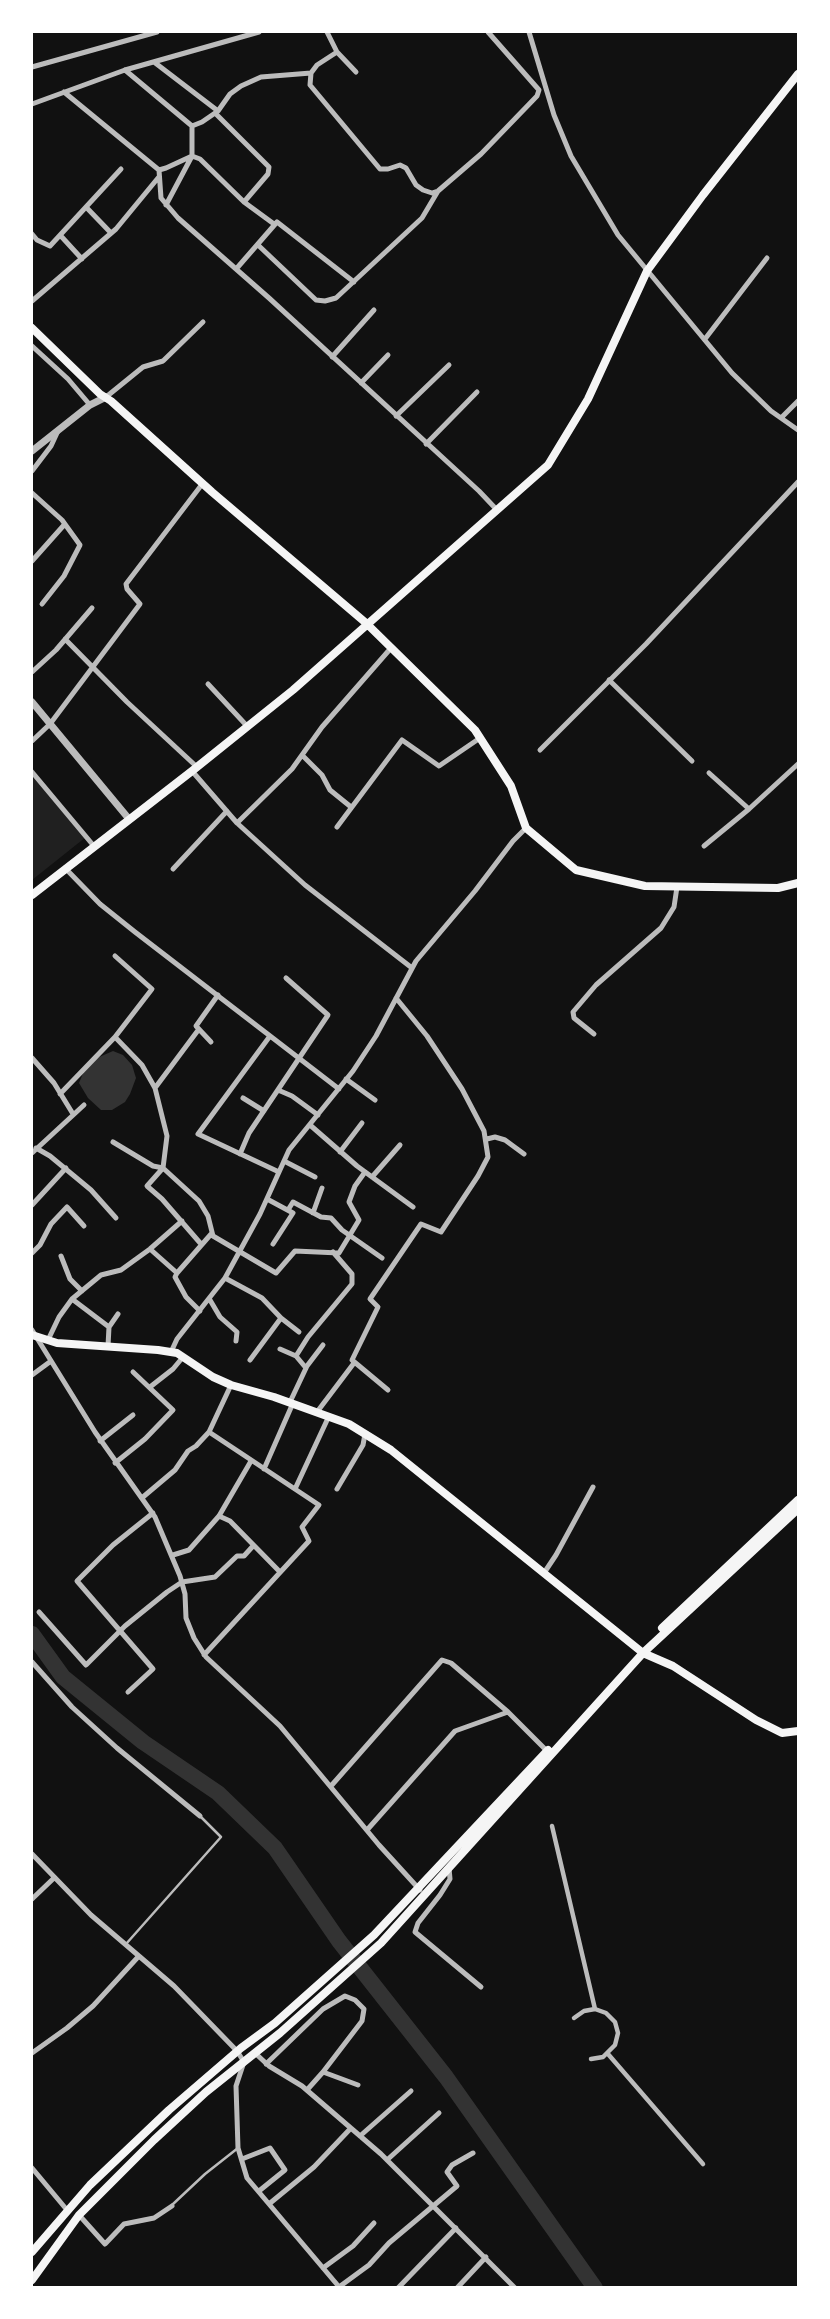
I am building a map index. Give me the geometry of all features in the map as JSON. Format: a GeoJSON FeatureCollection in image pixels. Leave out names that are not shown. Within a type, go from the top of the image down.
{"type":"FeatureCollection","features":[{"type":"Feature","properties":{"kind":"main road"},"geometry":{"type":"LineString","coordinates":[[32,895],[293,690],[552,460],[588,399],[647,271],[704,194],[799,75]]}},
{"type":"Feature","properties":{"kind":"main road"},"geometry":{"type":"LineString","coordinates":[[32,326],[203,483],[366,623],[475,730],[511,786],[526,828],[576,870],[645,886],[778,888],[799,883]]}},
{"type":"Feature","properties":{"kind":"main road"},"geometry":{"type":"LineString","coordinates":[[32,1333],[57,1343],[172,1352],[231,1385],[349,1424],[391,1450],[641,1652],[673,1666],[756,1720],[782,1733],[799,1731]]}},
{"type":"Feature","properties":{"kind":"main road"},"geometry":{"type":"LineString","coordinates":[[32,2280],[79,2216],[154,2140],[206,2092],[280,2033],[381,1943],[422,1891],[425,1880],[641,1652],[799,1500]]}},
{"type":"Feature","properties":{"kind":"main road"},"geometry":{"type":"LineString","coordinates":[[32,2252],[67,2210],[160,2118],[237,2051],[275,2023],[449,1867],[641,1652],[799,1509]]}},
{"type":"Feature","properties":{"kind":"street"},"geometry":{"type":"LineString","coordinates":[[32,67],[157,32]]}},
{"type":"Feature","properties":{"kind":"street"},"geometry":{"type":"LineString","coordinates":[[32,104],[125,70],[259,32]]}},
{"type":"Feature","properties":{"kind":"street"},"geometry":{"type":"LineString","coordinates":[[327,32],[337,52],[356,72]]}},
{"type":"Feature","properties":{"kind":"street"},"geometry":{"type":"LineString","coordinates":[[337,52],[317,65],[311,73],[310,85],[380,169],[400,165],[406,168],[416,185],[432,193],[438,191],[481,154],[537,96],[539,90],[488,32]]}},
{"type":"Feature","properties":{"kind":"street"},"geometry":{"type":"LineString","coordinates":[[529,32],[554,115],[571,156],[618,235],[752,394],[799,430]]}},
{"type":"Feature","properties":{"kind":"street"},"geometry":{"type":"LineString","coordinates":[[154,62],[216,112],[269,167],[268,173],[244,202]]}},
{"type":"Feature","properties":{"kind":"street"},"geometry":{"type":"LineString","coordinates":[[125,70],[192,126]]}},
{"type":"Feature","properties":{"kind":"street"},"geometry":{"type":"LineString","coordinates":[[192,126],[216,112],[230,94],[261,76],[311,73]]}},
{"type":"Feature","properties":{"kind":"street"},"geometry":{"type":"LineString","coordinates":[[64,92],[159,170]]}},
{"type":"Feature","properties":{"kind":"street"},"geometry":{"type":"LineString","coordinates":[[166,205],[192,156],[192,126]]}},
{"type":"Feature","properties":{"kind":"street"},"geometry":{"type":"LineString","coordinates":[[159,170],[192,156],[200,159],[244,202],[274,225]]}},
{"type":"Feature","properties":{"kind":"street"},"geometry":{"type":"LineString","coordinates":[[32,234],[37,240],[50,246],[121,169]]}},
{"type":"Feature","properties":{"kind":"street"},"geometry":{"type":"LineString","coordinates":[[159,170],[161,198],[166,205],[497,510]]}},
{"type":"Feature","properties":{"kind":"street"},"geometry":{"type":"LineString","coordinates":[[32,301],[111,233],[158,178]]}},
{"type":"Feature","properties":{"kind":"street"},"geometry":{"type":"LineString","coordinates":[[258,246],[316,300],[336,298],[422,218],[438,191]]}},
{"type":"Feature","properties":{"kind":"street"},"geometry":{"type":"LineString","coordinates":[[86,207],[111,233]]}},
{"type":"Feature","properties":{"kind":"street"},"geometry":{"type":"LineString","coordinates":[[237,268],[274,225],[281,223],[354,282]]}},
{"type":"Feature","properties":{"kind":"street"},"geometry":{"type":"LineString","coordinates":[[60,234],[82,259]]}},
{"type":"Feature","properties":{"kind":"street"},"geometry":{"type":"LineString","coordinates":[[705,339],[767,258]]}},
{"type":"Feature","properties":{"kind":"street"},"geometry":{"type":"LineString","coordinates":[[332,357],[373,310]]}},
{"type":"Feature","properties":{"kind":"street"},"geometry":{"type":"LineString","coordinates":[[32,451],[103,394],[143,367],[163,360],[203,323]]}},
{"type":"Feature","properties":{"kind":"street"},"geometry":{"type":"LineString","coordinates":[[32,346],[68,379],[90,405]]}},
{"type":"Feature","properties":{"kind":"street"},"geometry":{"type":"LineString","coordinates":[[361,383],[388,355]]}},
{"type":"Feature","properties":{"kind":"street"},"geometry":{"type":"LineString","coordinates":[[396,416],[449,365]]}},
{"type":"Feature","properties":{"kind":"street"},"geometry":{"type":"LineString","coordinates":[[426,444],[477,391]]}},
{"type":"Feature","properties":{"kind":"street"},"geometry":{"type":"LineString","coordinates":[[781,418],[799,401]]}},
{"type":"Feature","properties":{"kind":"street"},"geometry":{"type":"LineString","coordinates":[[32,471],[51,446],[59,429]]}},
{"type":"Feature","properties":{"kind":"street"},"geometry":{"type":"LineString","coordinates":[[540,750],[714,574],[799,482]]}},
{"type":"Feature","properties":{"kind":"street"},"geometry":{"type":"LineString","coordinates":[[32,741],[50,724],[140,604],[127,589],[127,584],[203,483]]}},
{"type":"Feature","properties":{"kind":"street"},"geometry":{"type":"LineString","coordinates":[[32,493],[57,515],[80,545],[64,576],[42,604]]}},
{"type":"Feature","properties":{"kind":"street"},"geometry":{"type":"LineString","coordinates":[[32,561],[64,525]]}},
{"type":"Feature","properties":{"kind":"street"},"geometry":{"type":"LineString","coordinates":[[32,672],[92,608]]}},
{"type":"Feature","properties":{"kind":"street"},"geometry":{"type":"LineString","coordinates":[[65,639],[195,769],[237,823],[305,886],[412,968]]}},
{"type":"Feature","properties":{"kind":"street"},"geometry":{"type":"LineString","coordinates":[[237,823],[292,769],[322,727],[391,648]]}},
{"type":"Feature","properties":{"kind":"street"},"geometry":{"type":"LineString","coordinates":[[609,680],[692,761]]}},
{"type":"Feature","properties":{"kind":"street"},"geometry":{"type":"LineString","coordinates":[[208,684],[247,726]]}},
{"type":"Feature","properties":{"kind":"street"},"geometry":{"type":"LineString","coordinates":[[32,702],[130,819]]}},
{"type":"Feature","properties":{"kind":"street"},"geometry":{"type":"LineString","coordinates":[[337,827],[402,740],[439,766],[480,738]]}},
{"type":"Feature","properties":{"kind":"street"},"geometry":{"type":"LineString","coordinates":[[302,755],[322,775],[330,790],[351,807]]}},
{"type":"Feature","properties":{"kind":"street"},"geometry":{"type":"LineString","coordinates":[[704,846],[799,764]]}},
{"type":"Feature","properties":{"kind":"street"},"geometry":{"type":"LineString","coordinates":[[32,772],[93,845]]}},
{"type":"Feature","properties":{"kind":"street"},"geometry":{"type":"LineString","coordinates":[[709,773],[749,809]]}},
{"type":"Feature","properties":{"kind":"street"},"geometry":{"type":"LineString","coordinates":[[173,869],[227,811]]}},
{"type":"Feature","properties":{"kind":"street"},"geometry":{"type":"LineString","coordinates":[[172,1352],[177,1339],[225,1278],[267,1199],[289,1150],[339,1089],[376,1037],[412,968],[526,828]]}},
{"type":"Feature","properties":{"kind":"street"},"geometry":{"type":"LineString","coordinates":[[65,867],[100,904],[339,1089]]}},
{"type":"Feature","properties":{"kind":"street"},"geometry":{"type":"LineString","coordinates":[[594,1034],[574,1018],[573,1012],[596,985],[661,928],[674,907],[677,887]]}},
{"type":"Feature","properties":{"kind":"street"},"geometry":{"type":"LineString","coordinates":[[60,1094],[115,1037],[152,989],[115,956]]}},
{"type":"Feature","properties":{"kind":"street"},"geometry":{"type":"LineString","coordinates":[[240,1154],[248,1133],[328,1015],[286,978]]}},
{"type":"Feature","properties":{"kind":"street"},"geometry":{"type":"LineString","coordinates":[[211,1042],[196,1027],[218,995]]}},
{"type":"Feature","properties":{"kind":"street"},"geometry":{"type":"LineString","coordinates":[[388,1390],[352,1360],[378,1307],[370,1299],[421,1224],[440,1232],[488,1157],[486,1139],[462,1089],[427,1036],[396,998]]}},
{"type":"Feature","properties":{"kind":"street"},"geometry":{"type":"LineString","coordinates":[[155,1088],[199,1029]]}},
{"type":"Feature","properties":{"kind":"street"},"geometry":{"type":"LineString","coordinates":[[270,1036],[198,1134],[279,1172]]}},
{"type":"Feature","properties":{"kind":"street"},"geometry":{"type":"LineString","coordinates":[[115,1037],[142,1065],[155,1088],[167,1136],[163,1168],[147,1186],[162,1199],[201,1244]]}},
{"type":"Feature","properties":{"kind":"street"},"geometry":{"type":"LineString","coordinates":[[32,1058],[54,1083],[73,1114]]}},
{"type":"Feature","properties":{"kind":"street"},"geometry":{"type":"LineString","coordinates":[[346,1079],[375,1100]]}},
{"type":"Feature","properties":{"kind":"street"},"geometry":{"type":"LineString","coordinates":[[278,1090],[292,1096],[318,1115]]}},
{"type":"Feature","properties":{"kind":"street"},"geometry":{"type":"LineString","coordinates":[[243,1098],[264,1111]]}},
{"type":"Feature","properties":{"kind":"street"},"geometry":{"type":"LineString","coordinates":[[84,1105],[34,1151],[65,1168],[91,1190],[117,1218]]}},
{"type":"Feature","properties":{"kind":"street"},"geometry":{"type":"LineString","coordinates":[[340,1152],[362,1123]]}},
{"type":"Feature","properties":{"kind":"street"},"geometry":{"type":"LineString","coordinates":[[310,1125],[372,1178],[413,1207]]}},
{"type":"Feature","properties":{"kind":"street"},"geometry":{"type":"LineString","coordinates":[[486,1139],[495,1137],[505,1140],[524,1154]]}},
{"type":"Feature","properties":{"kind":"street"},"geometry":{"type":"LineString","coordinates":[[113,1142],[153,1166],[163,1168],[199,1201],[208,1216],[212,1233],[276,1273],[295,1251],[340,1253],[359,1220],[349,1202],[355,1186],[365,1172]]}},
{"type":"Feature","properties":{"kind":"street"},"geometry":{"type":"LineString","coordinates":[[372,1178],[400,1145]]}},
{"type":"Feature","properties":{"kind":"street"},"geometry":{"type":"LineString","coordinates":[[284,1161],[315,1177]]}},
{"type":"Feature","properties":{"kind":"street"},"geometry":{"type":"LineString","coordinates":[[32,1205],[65,1168]]}},
{"type":"Feature","properties":{"kind":"street"},"geometry":{"type":"LineString","coordinates":[[313,1213],[322,1188]]}},
{"type":"Feature","properties":{"kind":"street"},"geometry":{"type":"LineString","coordinates":[[267,1199],[293,1213],[273,1244]]}},
{"type":"Feature","properties":{"kind":"street"},"geometry":{"type":"LineString","coordinates":[[288,1210],[293,1202],[313,1213],[331,1218],[382,1258]]}},
{"type":"Feature","properties":{"kind":"street"},"geometry":{"type":"LineString","coordinates":[[32,1253],[40,1245],[51,1224],[67,1207],[84,1226]]}},
{"type":"Feature","properties":{"kind":"street"},"geometry":{"type":"LineString","coordinates":[[48,1340],[59,1317],[72,1299],[101,1275],[121,1270],[182,1221]]}},
{"type":"Feature","properties":{"kind":"street"},"geometry":{"type":"LineString","coordinates":[[200,1311],[186,1297],[175,1278],[212,1233]]}},
{"type":"Feature","properties":{"kind":"street"},"geometry":{"type":"LineString","coordinates":[[150,1249],[177,1273]]}},
{"type":"Feature","properties":{"kind":"street"},"geometry":{"type":"LineString","coordinates":[[296,1356],[352,1284],[352,1274],[333,1252]]}},
{"type":"Feature","properties":{"kind":"street"},"geometry":{"type":"LineString","coordinates":[[61,1256],[70,1279],[82,1291]]}},
{"type":"Feature","properties":{"kind":"street"},"geometry":{"type":"LineString","coordinates":[[225,1278],[262,1298],[299,1332]]}},
{"type":"Feature","properties":{"kind":"street"},"geometry":{"type":"LineString","coordinates":[[72,1299],[109,1327]]}},
{"type":"Feature","properties":{"kind":"street"},"geometry":{"type":"LineString","coordinates":[[210,1300],[219,1317],[237,1332],[236,1341]]}},
{"type":"Feature","properties":{"kind":"street"},"geometry":{"type":"LineString","coordinates":[[108,1346],[109,1327],[118,1314]]}},
{"type":"Feature","properties":{"kind":"street"},"geometry":{"type":"LineString","coordinates":[[250,1360],[281,1318]]}},
{"type":"Feature","properties":{"kind":"street"},"geometry":{"type":"LineString","coordinates":[[32,1333],[100,1441],[153,1513],[173,1555],[182,1582],[186,1618],[204,1655],[280,1726],[422,1891]]}},
{"type":"Feature","properties":{"kind":"street"},"geometry":{"type":"LineString","coordinates":[[264,1469],[306,1368],[323,1345]]}},
{"type":"Feature","properties":{"kind":"street"},"geometry":{"type":"LineString","coordinates":[[280,1349],[296,1356],[306,1368]]}},
{"type":"Feature","properties":{"kind":"street"},"geometry":{"type":"LineString","coordinates":[[150,1387],[173,1369],[183,1357]]}},
{"type":"Feature","properties":{"kind":"street"},"geometry":{"type":"LineString","coordinates":[[32,1375],[51,1361]]}},
{"type":"Feature","properties":{"kind":"street"},"geometry":{"type":"LineString","coordinates":[[317,1412],[354,1363]]}},
{"type":"Feature","properties":{"kind":"street"},"geometry":{"type":"LineString","coordinates":[[115,1463],[173,1410],[133,1372]]}},
{"type":"Feature","properties":{"kind":"street"},"geometry":{"type":"LineString","coordinates":[[143,1497],[175,1470],[188,1451],[209,1432],[231,1385]]}},
{"type":"Feature","properties":{"kind":"street"},"geometry":{"type":"LineString","coordinates":[[100,1441],[133,1415]]}},
{"type":"Feature","properties":{"kind":"street"},"geometry":{"type":"LineString","coordinates":[[295,1489],[329,1416]]}},
{"type":"Feature","properties":{"kind":"street"},"geometry":{"type":"LineString","coordinates":[[204,1655],[309,1541],[302,1527],[319,1505],[209,1432]]}},
{"type":"Feature","properties":{"kind":"street"},"geometry":{"type":"LineString","coordinates":[[337,1489],[363,1445],[365,1434]]}},
{"type":"Feature","properties":{"kind":"street"},"geometry":{"type":"LineString","coordinates":[[173,1555],[189,1550],[219,1516],[251,1461]]}},
{"type":"Feature","properties":{"kind":"street"},"geometry":{"type":"LineString","coordinates":[[544,1573],[593,1487]]}},
{"type":"Feature","properties":{"kind":"street"},"geometry":{"type":"LineString","coordinates":[[128,1692],[153,1669],[77,1581],[113,1545],[153,1513]]}},
{"type":"Feature","properties":{"kind":"street"},"geometry":{"type":"LineString","coordinates":[[219,1516],[230,1521],[280,1572]]}},
{"type":"Feature","properties":{"kind":"street"},"geometry":{"type":"LineString","coordinates":[[38,1612],[85,1665],[121,1630],[182,1582],[215,1577],[237,1556],[244,1556],[253,1546]]}},
{"type":"Feature","properties":{"kind":"street"},"geometry":{"type":"LineString","coordinates":[[331,1786],[442,1660],[451,1662],[547,1751]]}},
{"type":"Feature","properties":{"kind":"street"},"geometry":{"type":"LineString","coordinates":[[32,1662],[72,1707],[200,1816]]}},
{"type":"Feature","properties":{"kind":"street"},"geometry":{"type":"LineString","coordinates":[[367,1830],[455,1731],[508,1712]]}},
{"type":"Feature","properties":{"kind":"street"},"geometry":{"type":"LineString","coordinates":[[552,1826],[595,2010]]}},
{"type":"Feature","properties":{"kind":"street"},"geometry":{"type":"LineString","coordinates":[[32,1854],[125,1946],[174,1986],[237,2051],[244,2062],[236,2086],[238,2148],[247,2178],[340,2287],[369,2265],[389,2243],[457,2186],[447,2172],[452,2165],[473,2153]]}},
{"type":"Feature","properties":{"kind":"street"},"geometry":{"type":"LineString","coordinates":[[449,1867],[450,1879],[418,1923],[415,1932],[481,1987]]}},
{"type":"Feature","properties":{"kind":"street"},"geometry":{"type":"LineString","coordinates":[[32,1899],[54,1878]]}},
{"type":"Feature","properties":{"kind":"street"},"geometry":{"type":"LineString","coordinates":[[32,2053],[93,2006],[138,1957]]}},
{"type":"Feature","properties":{"kind":"street"},"geometry":{"type":"LineString","coordinates":[[266,2064],[323,2009],[345,1996],[355,2000],[364,2009],[362,2021],[307,2090]]}},
{"type":"Feature","properties":{"kind":"street"},"geometry":{"type":"LineString","coordinates":[[574,2018],[584,2011],[595,2010],[611,2017],[617,2027],[615,2045],[608,2054],[591,2059]]}},
{"type":"Feature","properties":{"kind":"street"},"geometry":{"type":"LineString","coordinates":[[255,2053],[266,2064],[307,2090],[387,2160],[514,2287]]}},
{"type":"Feature","properties":{"kind":"street"},"geometry":{"type":"LineString","coordinates":[[608,2054],[703,2164]]}},
{"type":"Feature","properties":{"kind":"street"},"geometry":{"type":"LineString","coordinates":[[323,2072],[358,2085]]}},
{"type":"Feature","properties":{"kind":"street"},"geometry":{"type":"LineString","coordinates":[[360,2136],[411,2091]]}},
{"type":"Feature","properties":{"kind":"street"},"geometry":{"type":"LineString","coordinates":[[387,2160],[439,2113]]}},
{"type":"Feature","properties":{"kind":"street"},"geometry":{"type":"LineString","coordinates":[[269,2204],[314,2167],[351,2128]]}},
{"type":"Feature","properties":{"kind":"street"},"geometry":{"type":"LineString","coordinates":[[242,2159],[270,2148],[285,2170],[259,2191]]}},
{"type":"Feature","properties":{"kind":"street"},"geometry":{"type":"LineString","coordinates":[[32,2168],[67,2210]]}},
{"type":"Feature","properties":{"kind":"street"},"geometry":{"type":"LineString","coordinates":[[79,2216],[104,2244],[124,2224],[154,2218],[172,2206]]}},
{"type":"Feature","properties":{"kind":"street"},"geometry":{"type":"LineString","coordinates":[[323,2268],[353,2246],[374,2223]]}},
{"type":"Feature","properties":{"kind":"street"},"geometry":{"type":"LineString","coordinates":[[398,2287],[456,2228]]}},
{"type":"Feature","properties":{"kind":"street"},"geometry":{"type":"LineString","coordinates":[[457,2287],[486,2257]]}},
{"type":"Feature","properties":{"kind":"lane"},"geometry":{"type":"LineString","coordinates":[[125,1946],[221,1837],[200,1816]]}},
{"type":"Feature","properties":{"kind":"lane"},"geometry":{"type":"LineString","coordinates":[[172,2206],[205,2174],[238,2148]]}},
{"type":"Feature","properties":{"kind":"shaded area"},"geometry":{"type":"Polygon","coordinates":[[[32,776],[86,837],[32,880],[32,776]]]}},
{"type":"Feature","properties":{"kind":"shaded area"},"geometry":{"type":"Polygon","coordinates":[[[113,1051],[123,1055],[132,1065],[136,1078],[125,1102],[112,1110],[101,1110],[88,1098],[79,1083],[84,1071],[97,1058],[113,1051]]]}},
{"type":"Feature","properties":{"kind":"waterway"},"geometry":{"type":"LineString","coordinates":[[32,1634],[63,1677],[143,1742],[218,1793],[275,1848],[339,1941],[446,2077],[595,2288]]}}]}
